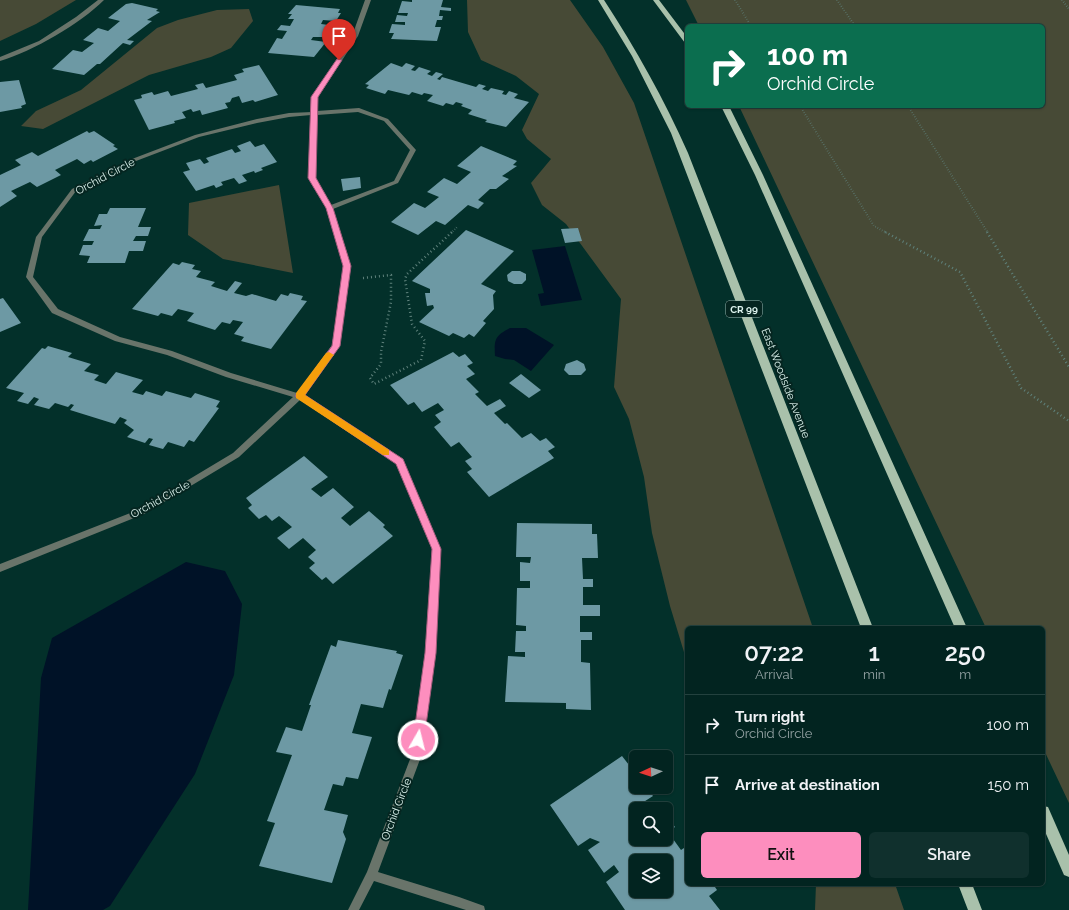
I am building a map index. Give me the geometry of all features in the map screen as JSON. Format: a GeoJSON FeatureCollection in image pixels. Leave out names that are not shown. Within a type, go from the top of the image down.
{"type":"FeatureCollection","features":[{"type":"Feature","properties":{"kind":"main road","name":"East Woodside Avenue"},"geometry":{"type":"LineString","coordinates":[[601,0],[642,65],[664,106],[684,153],[866,626]]}},
{"type":"Feature","properties":{"kind":"main road"},"geometry":{"type":"LineString","coordinates":[[656,0],[685,39]]}},
{"type":"Feature","properties":{"kind":"main road"},"geometry":{"type":"LineString","coordinates":[[727,108],[762,182],[960,626]]}},
{"type":"Feature","properties":{"kind":"main road"},"geometry":{"type":"LineString","coordinates":[[1045,816],[1069,870]]}},
{"type":"Feature","properties":{"kind":"main road"},"geometry":{"type":"LineString","coordinates":[[966,886],[975,910]]}},
{"type":"Feature","properties":{"kind":"street"},"geometry":{"type":"LineString","coordinates":[[0,59],[41,42],[78,18],[101,0]]}},
{"type":"Feature","properties":{"kind":"street","name":"Orchid Circle"},"geometry":{"type":"LineString","coordinates":[[0,568],[141,512],[236,455],[300,396],[336,346],[347,266],[329,208],[312,178],[314,97],[355,36],[368,0]]}},
{"type":"Feature","properties":{"kind":"street","name":"Orchid Circle"},"geometry":{"type":"LineString","coordinates":[[329,208],[396,182],[413,150],[386,120],[359,110],[289,115],[257,121],[197,136],[134,160],[74,190],[39,237],[29,277],[55,310],[111,336],[169,353],[229,375],[300,396],[400,461],[436,549],[430,653],[417,754],[371,876],[353,910]]}},
{"type":"Feature","properties":{"kind":"street"},"geometry":{"type":"LineString","coordinates":[[371,876],[459,902],[480,910]]}},
{"type":"Feature","properties":{"kind":"path"},"geometry":{"type":"LineString","coordinates":[[735,0],[750,24]]}},
{"type":"Feature","properties":{"kind":"path"},"geometry":{"type":"LineString","coordinates":[[837,0],[854,24]]}},
{"type":"Feature","properties":{"kind":"path"},"geometry":{"type":"LineString","coordinates":[[1062,0],[1069,8]]}},
{"type":"Feature","properties":{"kind":"path"},"geometry":{"type":"LineString","coordinates":[[801,108],[874,226],[960,272],[1021,388],[1069,422]]}},
{"type":"Feature","properties":{"kind":"path"},"geometry":{"type":"LineString","coordinates":[[909,108],[955,178],[1069,367]]}},
{"type":"Feature","properties":{"kind":"path"},"geometry":{"type":"LineString","coordinates":[[345,280],[391,275],[391,302],[381,352],[381,364],[370,378],[374,384],[421,360],[425,341],[412,324],[405,279],[407,274],[457,227]]}},
{"type":"Feature","properties":{"kind":"green space"},"geometry":{"type":"Polygon","coordinates":[[[0,0],[76,0],[36,24],[0,41],[0,0]]]}},
{"type":"Feature","properties":{"kind":"green space"},"geometry":{"type":"Polygon","coordinates":[[[467,0],[570,0],[603,47],[634,103],[812,626],[685,626],[685,655],[670,606],[652,533],[644,477],[629,419],[614,387],[621,299],[566,224],[542,205],[531,183],[551,159],[527,139],[522,130],[539,94],[516,76],[481,60],[468,32],[467,0]]]}},
{"type":"Feature","properties":{"kind":"green space"},"geometry":{"type":"Polygon","coordinates":[[[686,0],[1069,0],[1069,803],[1045,752],[1045,626],[985,626],[740,108],[1045,108],[1045,24],[698,24],[686,0]]]}},
{"type":"Feature","properties":{"kind":"green space"},"geometry":{"type":"Polygon","coordinates":[[[249,9],[253,21],[231,48],[211,57],[149,75],[43,129],[21,126],[36,111],[81,90],[157,28],[178,20],[217,10],[249,9]]]}},
{"type":"Feature","properties":{"kind":"green space"},"geometry":{"type":"Polygon","coordinates":[[[279,185],[293,273],[223,259],[188,235],[189,203],[279,185]]]}},
{"type":"Feature","properties":{"kind":"green space"},"geometry":{"type":"Polygon","coordinates":[[[816,886],[896,886],[904,910],[815,910],[816,886]]]}},
{"type":"Feature","properties":{"kind":"water"},"geometry":{"type":"Polygon","coordinates":[[[565,246],[582,300],[541,306],[538,294],[544,293],[532,250],[565,246]]]}},
{"type":"Feature","properties":{"kind":"water"},"geometry":{"type":"Polygon","coordinates":[[[510,328],[526,328],[554,345],[531,371],[514,360],[495,356],[496,339],[501,333],[510,328]]]}},
{"type":"Feature","properties":{"kind":"water"},"geometry":{"type":"Polygon","coordinates":[[[186,562],[225,571],[242,604],[234,675],[195,774],[110,906],[103,910],[28,910],[41,678],[52,638],[186,562]]]}},
{"type":"Feature","properties":{"kind":"building"},"geometry":{"type":"Polygon","coordinates":[[[412,0],[443,0],[441,7],[451,8],[451,11],[440,10],[439,16],[443,16],[442,20],[437,20],[435,27],[441,27],[437,41],[391,39],[394,33],[389,33],[392,24],[405,25],[405,22],[395,22],[397,15],[407,16],[408,13],[398,13],[402,1],[412,2],[412,0]]]}},
{"type":"Feature","properties":{"kind":"building"},"geometry":{"type":"Polygon","coordinates":[[[132,3],[158,9],[156,11],[160,12],[147,20],[152,21],[127,40],[134,41],[130,45],[123,43],[100,64],[97,64],[84,75],[52,69],[73,50],[82,52],[94,43],[83,40],[98,28],[108,31],[120,21],[108,18],[126,4],[132,3]]]}},
{"type":"Feature","properties":{"kind":"building"},"geometry":{"type":"Polygon","coordinates":[[[296,5],[340,9],[338,13],[341,13],[336,21],[323,20],[321,24],[329,25],[322,37],[313,37],[311,40],[326,42],[314,57],[268,53],[277,38],[282,39],[287,31],[277,30],[281,25],[290,26],[294,19],[288,19],[292,14],[288,14],[296,5]]]}},
{"type":"Feature","properties":{"kind":"building"},"geometry":{"type":"Polygon","coordinates":[[[391,63],[402,67],[406,63],[415,66],[411,70],[415,71],[419,67],[431,71],[427,74],[432,76],[436,72],[443,74],[437,79],[440,80],[442,77],[476,87],[479,84],[486,86],[482,89],[488,91],[491,88],[504,91],[502,94],[506,95],[509,91],[518,94],[514,98],[529,102],[506,127],[485,122],[487,120],[468,114],[472,110],[461,106],[463,104],[456,102],[453,105],[446,103],[443,106],[427,101],[433,95],[424,93],[422,95],[412,92],[409,95],[388,90],[385,94],[366,88],[369,85],[365,84],[391,63]]]}},
{"type":"Feature","properties":{"kind":"building"},"geometry":{"type":"Polygon","coordinates":[[[259,65],[278,95],[255,102],[253,100],[242,103],[239,96],[232,98],[230,102],[225,103],[228,108],[202,115],[200,110],[193,112],[191,109],[182,112],[186,118],[174,121],[175,123],[149,130],[134,100],[142,98],[141,95],[152,92],[154,95],[168,91],[171,96],[198,89],[195,85],[203,83],[206,88],[237,80],[234,75],[244,72],[242,69],[259,65]]]}},
{"type":"Feature","properties":{"kind":"building"},"geometry":{"type":"Polygon","coordinates":[[[19,80],[26,104],[21,106],[22,108],[0,112],[0,82],[19,80]]]}},
{"type":"Feature","properties":{"kind":"building"},"geometry":{"type":"Polygon","coordinates":[[[87,131],[89,133],[94,131],[115,145],[113,146],[118,149],[93,162],[91,160],[84,164],[77,159],[55,170],[61,175],[37,187],[30,182],[11,191],[17,196],[0,207],[0,175],[21,165],[15,160],[32,152],[38,156],[87,131]]]}},
{"type":"Feature","properties":{"kind":"building"},"geometry":{"type":"Polygon","coordinates":[[[250,141],[255,147],[264,144],[277,162],[261,168],[263,170],[255,173],[254,171],[242,175],[247,181],[239,184],[234,178],[221,182],[223,185],[216,188],[214,185],[196,191],[183,172],[190,170],[186,163],[200,159],[204,164],[209,162],[206,158],[232,149],[235,153],[241,151],[237,146],[250,141]]]}},
{"type":"Feature","properties":{"kind":"building"},"geometry":{"type":"Polygon","coordinates":[[[481,146],[517,161],[513,165],[517,166],[502,176],[509,179],[496,189],[490,189],[478,200],[484,203],[478,209],[468,205],[445,225],[436,221],[418,235],[391,222],[414,203],[425,208],[439,197],[427,192],[444,178],[457,184],[471,172],[457,166],[481,146]]]}},
{"type":"Feature","properties":{"kind":"building"},"geometry":{"type":"Polygon","coordinates":[[[360,177],[361,188],[343,191],[341,179],[360,177]]]}},
{"type":"Feature","properties":{"kind":"building"},"geometry":{"type":"Polygon","coordinates":[[[110,208],[146,208],[138,227],[151,227],[148,236],[136,236],[133,241],[146,241],[143,251],[129,251],[125,263],[87,263],[90,256],[79,255],[83,245],[92,245],[94,241],[83,241],[89,229],[100,229],[102,225],[94,226],[99,214],[107,214],[110,208]]]}},
{"type":"Feature","properties":{"kind":"building"},"geometry":{"type":"Polygon","coordinates":[[[578,228],[582,241],[565,243],[561,229],[578,228]]]}},
{"type":"Feature","properties":{"kind":"building"},"geometry":{"type":"Polygon","coordinates":[[[466,230],[514,251],[481,284],[496,291],[493,295],[494,309],[483,321],[486,323],[474,337],[469,334],[464,338],[453,333],[449,336],[419,322],[434,308],[433,305],[427,306],[425,293],[430,293],[430,289],[412,281],[466,230]]]}},
{"type":"Feature","properties":{"kind":"building"},"geometry":{"type":"Polygon","coordinates":[[[182,262],[195,265],[192,269],[201,271],[196,277],[215,282],[211,286],[227,291],[235,281],[242,283],[234,293],[246,296],[252,294],[276,301],[281,294],[288,296],[290,293],[303,296],[301,300],[307,301],[271,349],[241,341],[244,337],[234,334],[243,322],[233,320],[230,324],[222,322],[215,330],[187,321],[194,313],[178,309],[172,316],[161,313],[158,316],[132,309],[173,263],[179,265],[182,262]]]}},
{"type":"Feature","properties":{"kind":"building"},"geometry":{"type":"Polygon","coordinates":[[[512,271],[520,271],[526,274],[526,280],[522,284],[514,284],[508,281],[507,275],[512,271]]]}},
{"type":"Feature","properties":{"kind":"building"},"geometry":{"type":"Polygon","coordinates":[[[3,298],[21,323],[0,332],[0,299],[3,298]]]}},
{"type":"Feature","properties":{"kind":"building"},"geometry":{"type":"Polygon","coordinates":[[[48,346],[72,353],[68,357],[91,364],[84,371],[99,375],[94,380],[106,384],[116,372],[143,380],[132,392],[143,395],[146,391],[162,396],[166,391],[191,398],[195,393],[220,401],[216,407],[219,408],[194,442],[189,440],[184,447],[168,442],[163,449],[149,445],[153,439],[149,438],[145,443],[127,437],[134,430],[124,423],[127,420],[120,417],[115,424],[70,410],[74,405],[71,404],[68,407],[55,403],[49,409],[34,405],[39,399],[34,397],[28,404],[17,401],[24,393],[6,388],[42,348],[45,349],[48,346]]]}},
{"type":"Feature","properties":{"kind":"building"},"geometry":{"type":"Polygon","coordinates":[[[453,352],[459,357],[465,354],[473,363],[467,366],[475,374],[466,379],[479,392],[475,394],[487,406],[500,399],[506,406],[494,413],[505,424],[507,423],[522,438],[531,433],[540,441],[546,438],[555,447],[548,451],[554,458],[489,497],[467,472],[472,469],[465,461],[472,457],[459,442],[451,447],[434,427],[441,422],[435,415],[444,410],[438,403],[422,412],[414,402],[408,405],[390,385],[453,352]]]}},
{"type":"Feature","properties":{"kind":"building"},"geometry":{"type":"Polygon","coordinates":[[[577,360],[584,364],[586,370],[581,375],[569,375],[564,370],[566,364],[577,360]]]}},
{"type":"Feature","properties":{"kind":"building"},"geometry":{"type":"Polygon","coordinates":[[[521,374],[541,390],[529,398],[509,383],[521,374]]]}},
{"type":"Feature","properties":{"kind":"building"},"geometry":{"type":"Polygon","coordinates":[[[304,456],[328,477],[311,489],[321,497],[333,488],[354,507],[341,518],[350,526],[369,511],[385,525],[383,527],[393,536],[333,584],[326,577],[322,580],[309,568],[315,563],[308,557],[316,550],[303,538],[289,549],[277,538],[292,527],[279,516],[272,521],[266,515],[259,519],[248,508],[252,505],[246,498],[304,456]]]}},
{"type":"Feature","properties":{"kind":"building"},"geometry":{"type":"Polygon","coordinates":[[[517,523],[592,524],[592,534],[597,534],[598,558],[582,558],[583,579],[593,579],[593,587],[583,587],[583,605],[600,605],[600,616],[580,616],[580,632],[592,632],[592,640],[581,640],[581,662],[590,663],[591,710],[566,709],[566,703],[505,702],[508,656],[525,657],[525,652],[515,652],[516,631],[526,631],[526,626],[516,625],[517,588],[530,588],[530,581],[520,581],[520,562],[530,563],[531,557],[516,557],[517,523]]]}},
{"type":"Feature","properties":{"kind":"building"},"geometry":{"type":"Polygon","coordinates":[[[338,640],[397,651],[396,653],[403,655],[383,708],[361,704],[352,733],[372,737],[358,779],[346,777],[343,786],[333,784],[324,810],[348,815],[343,832],[346,839],[332,883],[259,866],[275,823],[267,821],[292,755],[276,752],[286,727],[302,731],[311,705],[309,705],[331,645],[336,647],[338,640]]]}},
{"type":"Feature","properties":{"kind":"building"},"geometry":{"type":"Polygon","coordinates":[[[622,756],[629,765],[629,794],[651,794],[653,796],[644,802],[629,802],[629,846],[673,846],[673,839],[681,850],[685,847],[685,886],[714,886],[717,890],[709,896],[720,910],[625,910],[606,882],[619,872],[614,865],[604,873],[588,850],[600,842],[590,838],[578,846],[550,805],[622,756]]]}},
{"type":"Feature","properties":{"kind":"slow traffic"},"geometry":{"type":"LineString","coordinates":[[329,355],[300,396],[386,452]]}},
{"type":"Feature","properties":{"kind":"route"},"geometry":{"type":"LineString","coordinates":[[339,60],[314,97],[312,178],[329,208],[347,266],[336,346],[300,396],[400,461],[436,549],[430,653],[418,740]]}}]}
